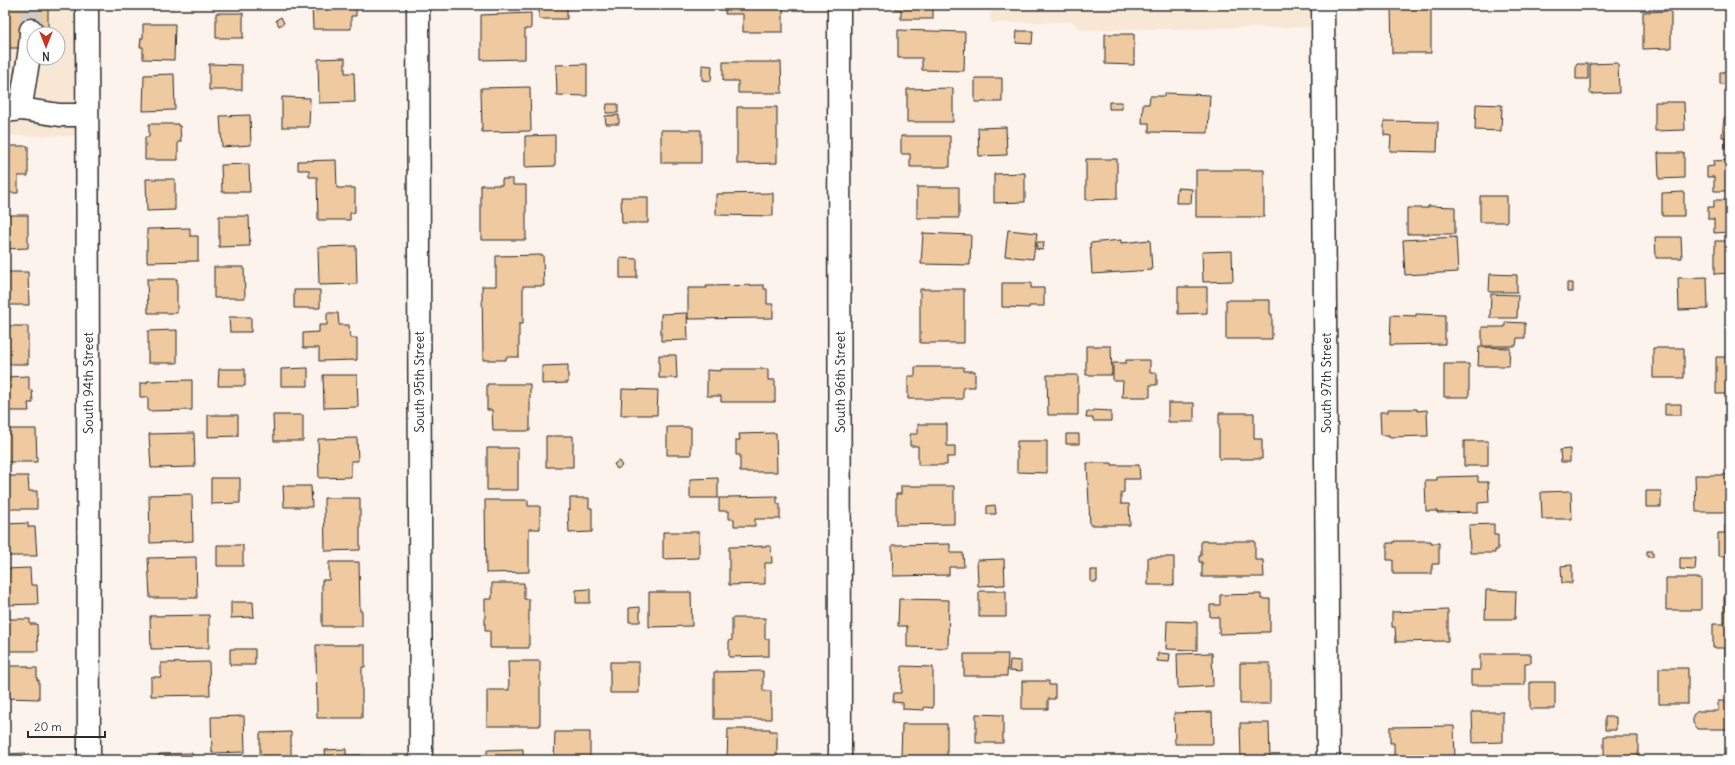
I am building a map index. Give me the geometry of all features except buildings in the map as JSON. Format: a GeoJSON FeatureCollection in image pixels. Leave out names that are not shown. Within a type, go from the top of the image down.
{"type":"FeatureCollection","features":[{"type":"Feature","properties":{"kind":"street","name":"South 94th Street"},"geometry":{"type":"LineString","coordinates":[[87,5],[90,760]]}},
{"type":"Feature","properties":{"kind":"street","name":"South 95th Street"},"geometry":{"type":"LineString","coordinates":[[418,5],[420,760]]}},
{"type":"Feature","properties":{"kind":"street","name":"South 96th Street"},"geometry":{"type":"LineString","coordinates":[[839,5],[840,760]]}},
{"type":"Feature","properties":{"kind":"street","name":"South 97th Street"},"geometry":{"type":"LineString","coordinates":[[1323,5],[1328,760]]}},
{"type":"Feature","properties":{"kind":"street"},"geometry":{"type":"LineString","coordinates":[[27,66],[23,85],[13,110],[60,115],[87,115]]}},
{"type":"Feature","properties":{"kind":"shaded area"},"geometry":{"type":"Polygon","coordinates":[[[5,5],[87,5],[87,136],[5,136],[5,5]]]}},
{"type":"Feature","properties":{"kind":"shaded area"},"geometry":{"type":"Polygon","coordinates":[[[991,5],[1323,5],[1323,27],[1082,30],[1072,22],[991,23],[991,5]]]}},
{"type":"Feature","properties":{"kind":"tunnel"},"geometry":{"type":"LineString","coordinates":[[31,5],[31,26]]}}]}
